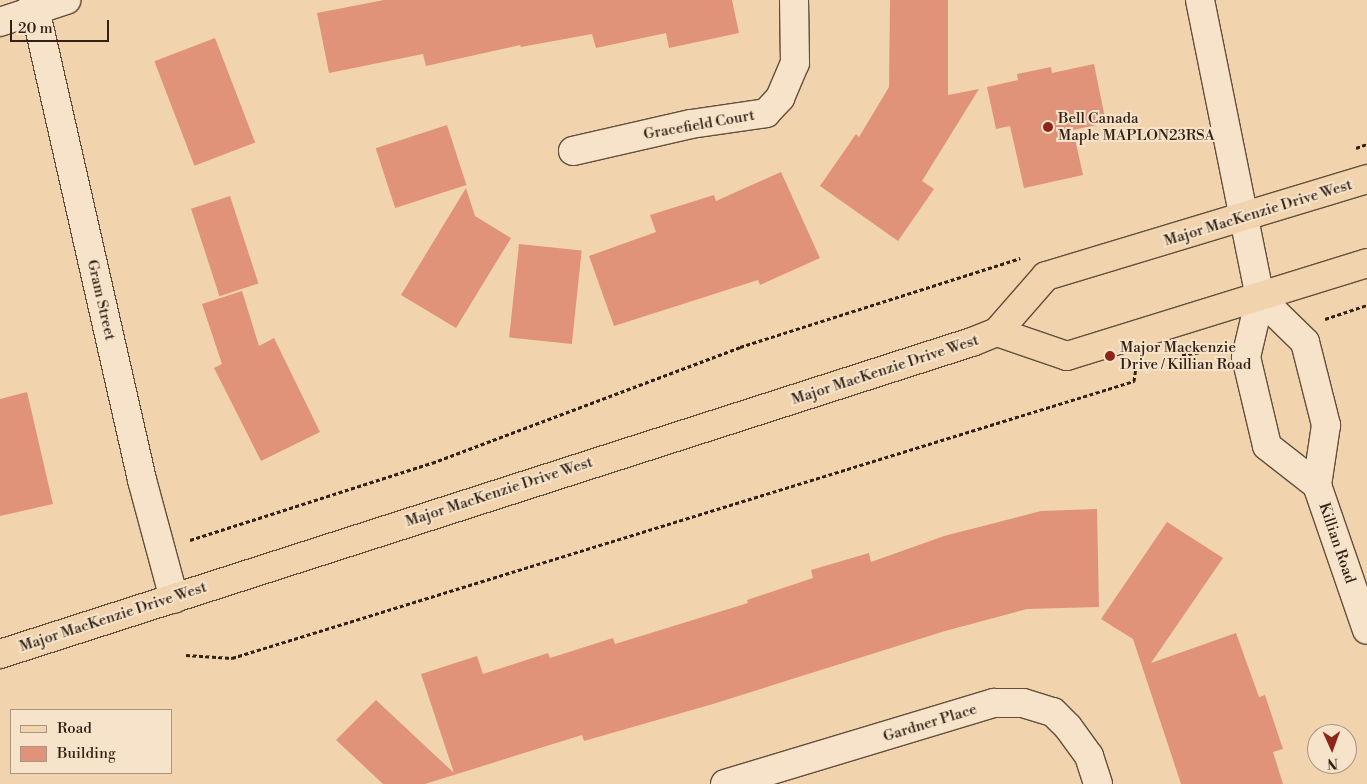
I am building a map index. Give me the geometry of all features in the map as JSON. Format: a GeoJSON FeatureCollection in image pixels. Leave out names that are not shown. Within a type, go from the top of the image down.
{"type":"FeatureCollection","features":[{"type":"Feature","properties":{"kind":"main road","name":"Major MacKenzie Drive West"},"geometry":{"type":"LineString","coordinates":[[0,654],[585,464],[972,342],[997,332],[1046,276],[1367,179]]}},
{"type":"Feature","properties":{"kind":"main road","name":"Major MacKenzie Drive West"},"geometry":{"type":"LineString","coordinates":[[997,332],[1067,356],[1260,298],[1367,263]]}},
{"type":"Feature","properties":{"kind":"street"},"geometry":{"type":"LineString","coordinates":[[0,22],[34,6],[66,0]]}},
{"type":"Feature","properties":{"kind":"street","name":"Gracefield Court"},"geometry":{"type":"LineString","coordinates":[[573,151],[692,124],[766,113],[780,98],[794,63],[794,0]]}},
{"type":"Feature","properties":{"kind":"street"},"geometry":{"type":"LineString","coordinates":[[1200,0],[1260,298]]}},
{"type":"Feature","properties":{"kind":"street","name":"Gram Street"},"geometry":{"type":"LineString","coordinates":[[34,6],[142,480],[174,599]]}},
{"type":"Feature","properties":{"kind":"street","name":"Killian Road"},"geometry":{"type":"LineString","coordinates":[[1260,298],[1246,357],[1267,446],[1317,485]]}},
{"type":"Feature","properties":{"kind":"street","name":"Killian Road"},"geometry":{"type":"LineString","coordinates":[[1260,298],[1305,342],[1326,425],[1317,485],[1367,630]]}},
{"type":"Feature","properties":{"kind":"street","name":"Gardner Place"},"geometry":{"type":"LineString","coordinates":[[725,784],[994,704],[1023,703],[1053,712],[1068,727],[1089,756],[1098,784]]}},
{"type":"Feature","properties":{"kind":"path"},"geometry":{"type":"LineString","coordinates":[[161,549],[432,463],[740,347],[1026,256]]}},
{"type":"Feature","properties":{"kind":"path"},"geometry":{"type":"LineString","coordinates":[[1338,316],[1367,305]]}},
{"type":"Feature","properties":{"kind":"path"},"geometry":{"type":"LineString","coordinates":[[1172,357],[1203,354]]}},
{"type":"Feature","properties":{"kind":"path"},"geometry":{"type":"LineString","coordinates":[[186,654],[232,658],[242,656],[1134,381],[1137,365],[1146,363]]}},
{"type":"Feature","properties":{"kind":"building"},"geometry":{"type":"Polygon","coordinates":[[[384,0],[732,0],[739,33],[669,48],[666,33],[596,48],[592,34],[521,47],[520,45],[426,66],[423,54],[329,73],[317,13],[384,0]]]}},
{"type":"Feature","properties":{"kind":"building"},"geometry":{"type":"Polygon","coordinates":[[[890,0],[948,0],[948,95],[979,89],[922,181],[934,189],[898,241],[820,186],[856,134],[859,137],[889,87],[890,0]]]}},
{"type":"Feature","properties":{"kind":"building"},"geometry":{"type":"Polygon","coordinates":[[[215,38],[255,143],[194,166],[154,61],[215,38]]]}},
{"type":"Feature","properties":{"kind":"building","name":"Bell Canada Maple MAPLON23RSA"},"geometry":{"type":"Polygon","coordinates":[[[1094,64],[1106,123],[1073,130],[1083,175],[1024,188],[1010,126],[996,129],[987,87],[1018,80],[1017,74],[1051,67],[1052,73],[1094,64]]]}},
{"type":"Feature","properties":{"kind":"building"},"geometry":{"type":"Polygon","coordinates":[[[447,125],[466,185],[395,208],[376,148],[447,125]]]}},
{"type":"Feature","properties":{"kind":"building"},"geometry":{"type":"Polygon","coordinates":[[[781,172],[820,258],[760,285],[758,280],[614,326],[589,256],[656,232],[650,215],[714,195],[716,201],[781,172]]]}},
{"type":"Feature","properties":{"kind":"building"},"geometry":{"type":"Polygon","coordinates":[[[466,188],[475,216],[511,238],[456,328],[401,295],[466,188]]]}},
{"type":"Feature","properties":{"kind":"building"},"geometry":{"type":"Polygon","coordinates":[[[230,196],[258,283],[219,296],[191,209],[230,196]]]}},
{"type":"Feature","properties":{"kind":"building"},"geometry":{"type":"Polygon","coordinates":[[[519,244],[582,251],[572,344],[509,337],[519,244]]]}},
{"type":"Feature","properties":{"kind":"building"},"geometry":{"type":"Polygon","coordinates":[[[242,291],[259,346],[274,338],[320,432],[261,461],[214,368],[222,364],[202,304],[242,291]]]}},
{"type":"Feature","properties":{"kind":"building"},"geometry":{"type":"Polygon","coordinates":[[[27,392],[53,504],[0,516],[0,399],[27,392]]]}},
{"type":"Feature","properties":{"kind":"building"},"geometry":{"type":"Polygon","coordinates":[[[1097,509],[1099,607],[1027,609],[945,631],[713,704],[584,741],[582,735],[425,784],[383,784],[336,740],[376,700],[454,773],[421,674],[477,656],[483,674],[548,653],[550,658],[613,638],[615,644],[748,603],[747,600],[813,578],[811,570],[869,553],[871,562],[944,536],[1041,511],[1097,509]]]}},
{"type":"Feature","properties":{"kind":"building"},"geometry":{"type":"Polygon","coordinates":[[[1167,522],[1223,558],[1151,663],[1236,633],[1259,697],[1265,695],[1283,749],[1273,752],[1283,784],[1181,784],[1133,639],[1101,619],[1167,522]]]}},
{"type":"Feature","properties":{"kind":"place","name":"Bell Canada Maple MAPLON23RSA"},"geometry":{"type":"Point","coordinates":[1048,127]}},
{"type":"Feature","properties":{"kind":"place","name":"Major Mackenzie Drive / Killian Road"},"geometry":{"type":"Point","coordinates":[1110,356]}}]}
